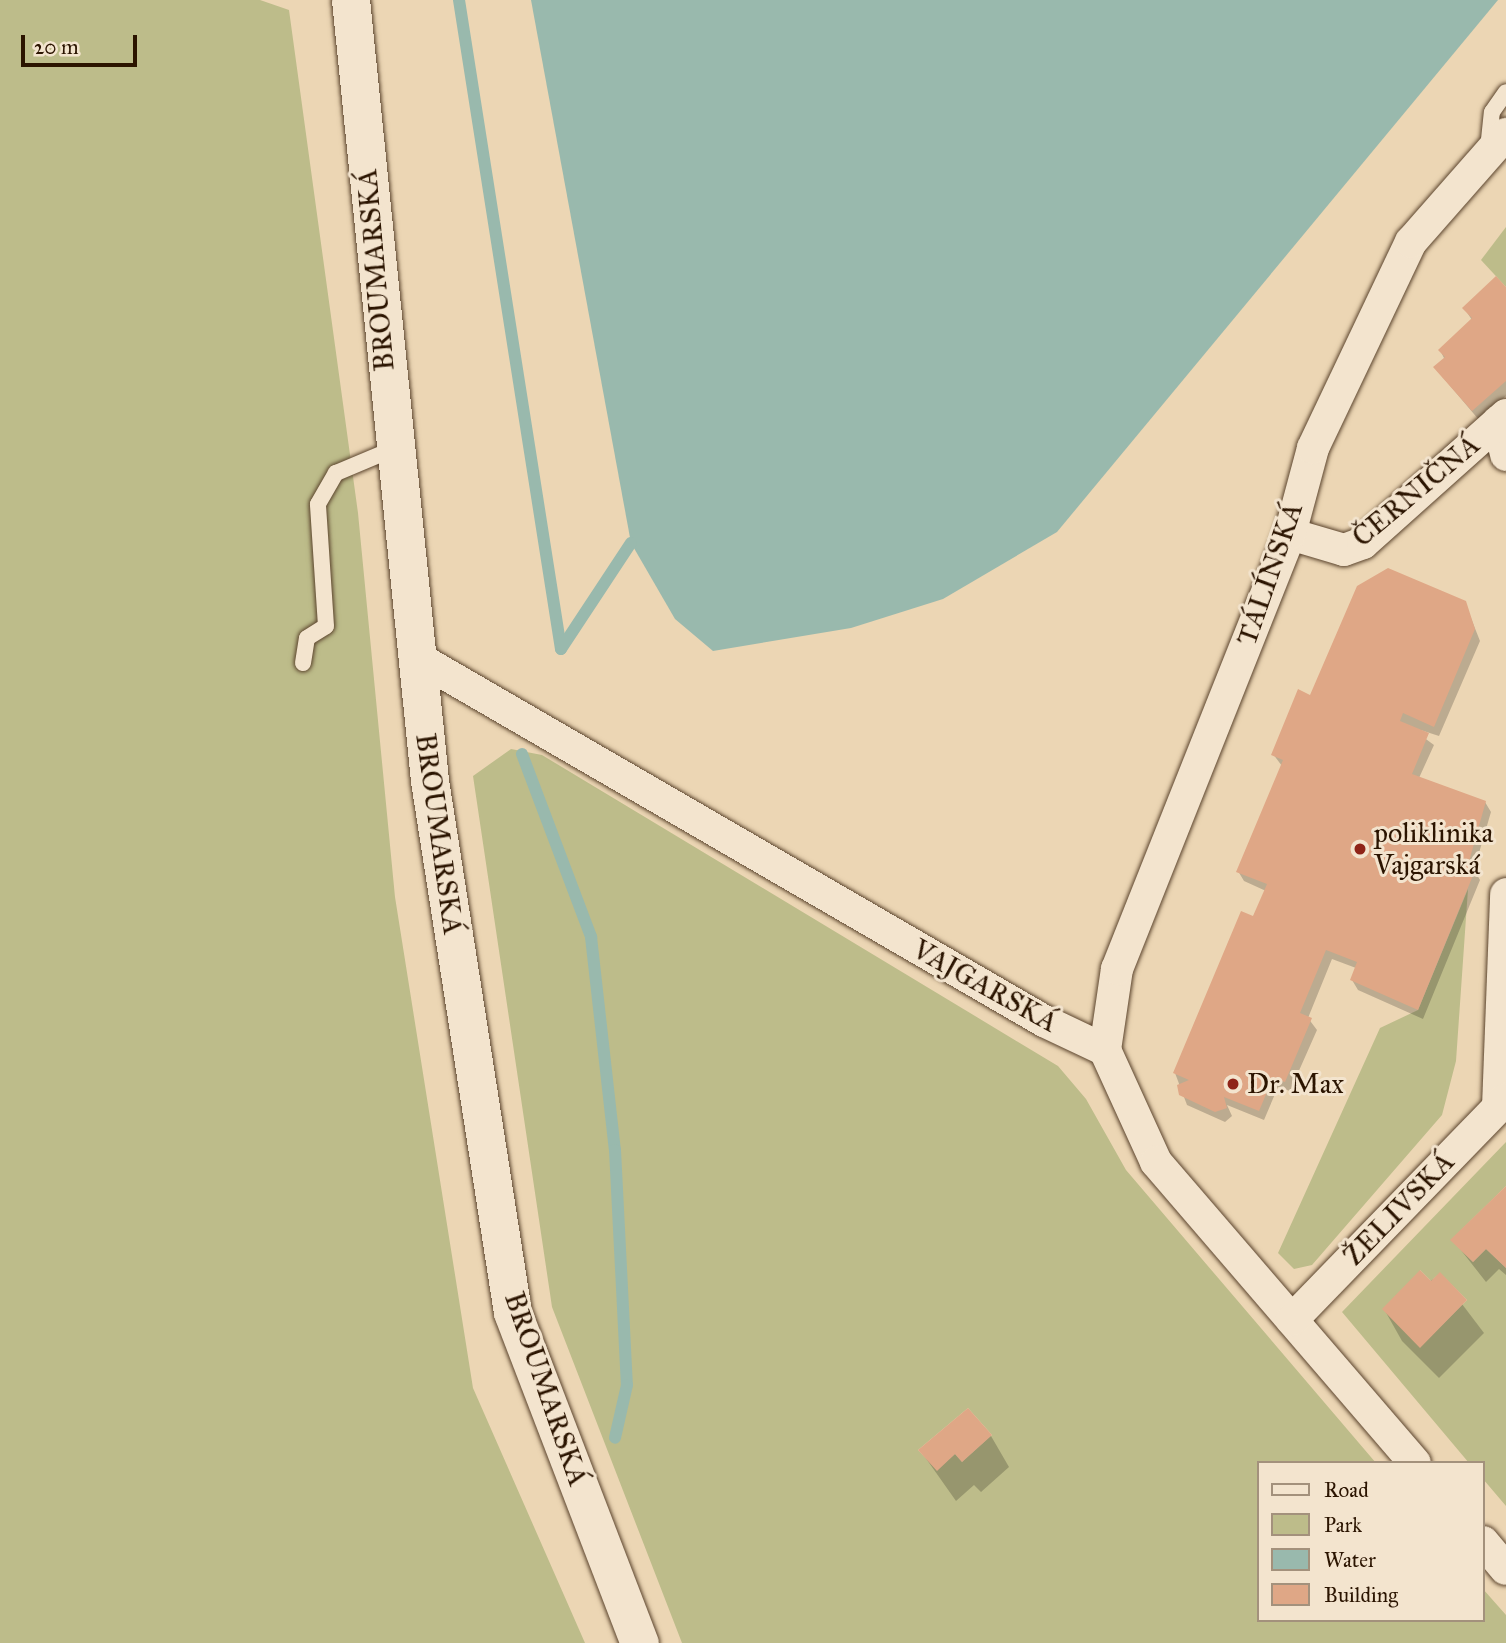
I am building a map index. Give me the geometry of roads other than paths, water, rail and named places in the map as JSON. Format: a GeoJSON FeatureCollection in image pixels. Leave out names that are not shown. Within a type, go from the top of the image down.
{"type":"FeatureCollection","features":[{"type":"Feature","properties":{"kind":"street","name":"BROUMARSKÁ"},"geometry":{"type":"LineString","coordinates":[[344,2],[432,795],[513,1314],[640,1643]]}},
{"type":"Feature","properties":{"kind":"street","name":"TÁLÍNSKÁ"},"geometry":{"type":"LineString","coordinates":[[1105,1050],[1117,969],[1290,534],[1313,447],[1348,380],[1377,303],[1411,242],[1497,143]]}},
{"type":"Feature","properties":{"kind":"street","name":"ČERNIČNÁ"},"geometry":{"type":"LineString","coordinates":[[1290,534],[1345,550],[1363,543],[1502,418]]}},
{"type":"Feature","properties":{"kind":"street","name":"ČERNIČNÁ"},"geometry":{"type":"LineString","coordinates":[[1502,418],[1506,455]]}},
{"type":"Feature","properties":{"kind":"street","name":"VAJGARSKÁ"},"geometry":{"type":"LineString","coordinates":[[418,659],[1044,1021],[1105,1050]]}},
{"type":"Feature","properties":{"kind":"street"},"geometry":{"type":"LineString","coordinates":[[1502,1103],[1506,894]]}},
{"type":"Feature","properties":{"kind":"street"},"geometry":{"type":"LineString","coordinates":[[1105,1050],[1156,1162],[1413,1461]]}},
{"type":"Feature","properties":{"kind":"street","name":"ŽELIVSKÁ"},"geometry":{"type":"LineString","coordinates":[[1292,1320],[1502,1103]]}},
{"type":"Feature","properties":{"kind":"street"},"geometry":{"type":"LineString","coordinates":[[1485,1544],[1506,1569]]}},
{"type":"Feature","properties":{"kind":"lane"},"geometry":{"type":"LineString","coordinates":[[1497,143],[1492,112],[1506,92]]}},
{"type":"Feature","properties":{"kind":"lane"},"geometry":{"type":"LineString","coordinates":[[303,663],[307,638],[326,626],[318,504],[336,473],[393,449]]}},
{"type":"Feature","properties":{"kind":"water"},"geometry":{"type":"Polygon","coordinates":[[[531,0],[1498,0],[1057,532],[943,599],[851,628],[713,651],[675,619],[631,543],[531,0]]]}},
{"type":"Feature","properties":{"kind":"waterway"},"geometry":{"type":"LineString","coordinates":[[459,0],[561,649]]}},
{"type":"Feature","properties":{"kind":"waterway"},"geometry":{"type":"LineString","coordinates":[[561,649],[631,543]]}},
{"type":"Feature","properties":{"kind":"waterway"},"geometry":{"type":"LineString","coordinates":[[522,754],[591,937],[615,1150],[627,1385],[615,1438]]}},
{"type":"Feature","properties":{"kind":"place","name":"poliklinika Vajgarská"},"geometry":{"type":"Point","coordinates":[1360,849]}},
{"type":"Feature","properties":{"kind":"place","name":"Dr. Max"},"geometry":{"type":"Point","coordinates":[1233,1084]}}]}
